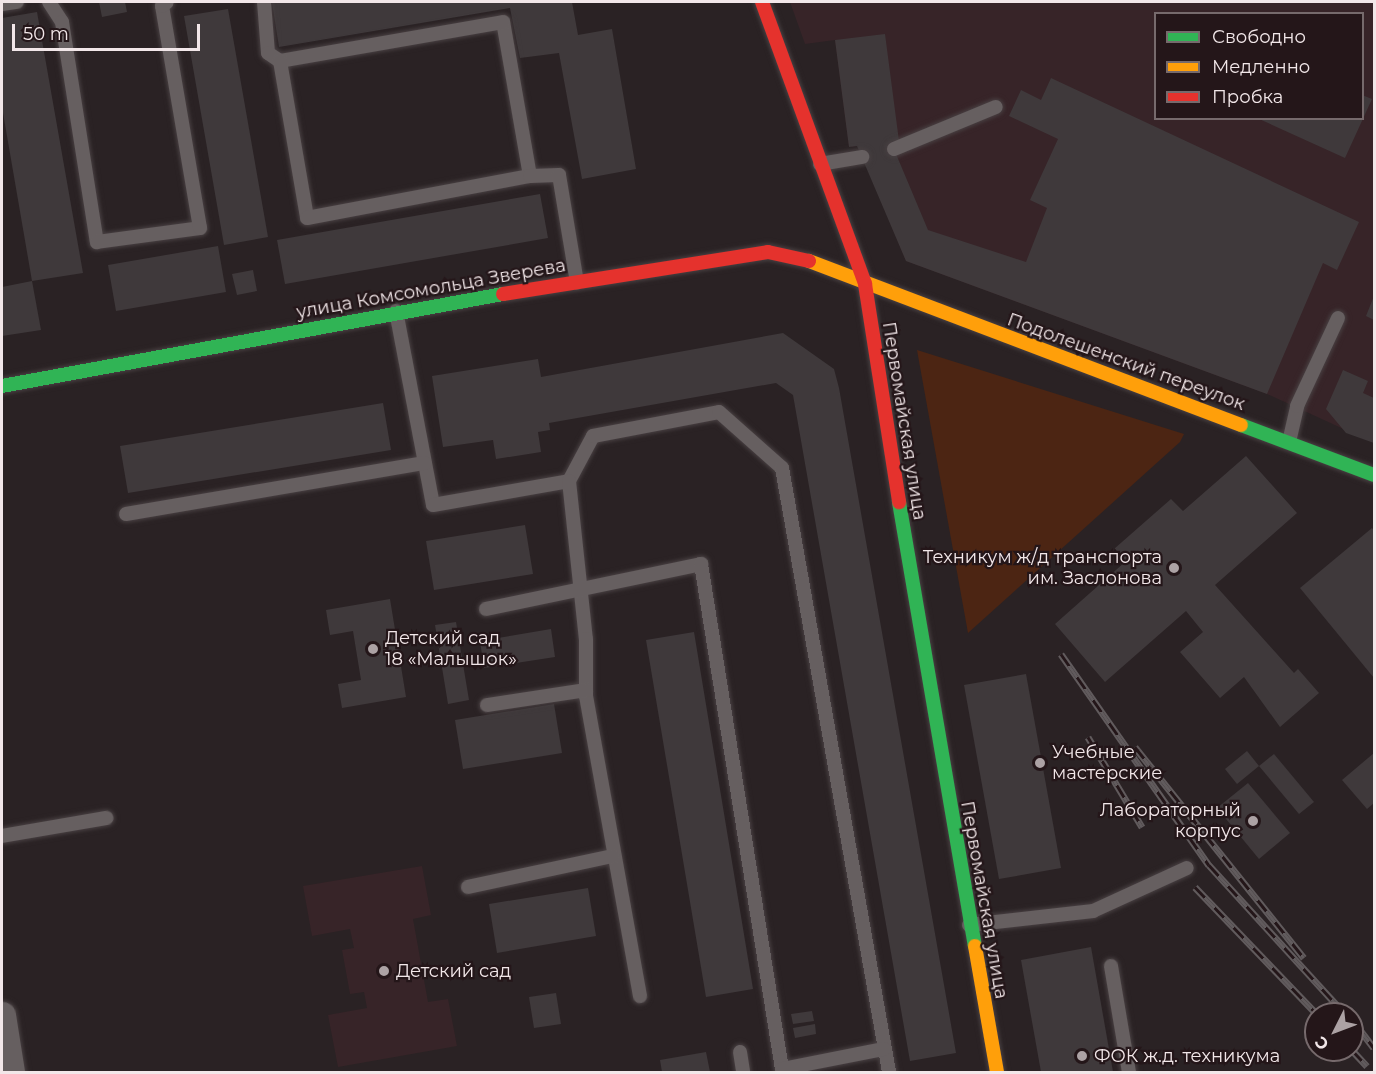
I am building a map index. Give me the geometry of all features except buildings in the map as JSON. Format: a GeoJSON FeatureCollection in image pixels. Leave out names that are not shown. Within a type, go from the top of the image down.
{"type":"FeatureCollection","features":[{"type":"Feature","properties":{"kind":"street","name":"Первомайская улица"},"geometry":{"type":"LineString","coordinates":[[762,2],[818,164],[865,284],[969,925],[997,1072]]}},
{"type":"Feature","properties":{"kind":"street","name":"улица Комсомольца Зверева"},"geometry":{"type":"LineString","coordinates":[[2,386],[396,311],[768,252],[824,264],[865,284]]}},
{"type":"Feature","properties":{"kind":"street","name":"Подолешенский переулок"},"geometry":{"type":"LineString","coordinates":[[865,284],[1374,475]]}},
{"type":"Feature","properties":{"kind":"street"},"geometry":{"type":"LineString","coordinates":[[2,1015],[11,1072]]}},
{"type":"Feature","properties":{"kind":"lane"},"geometry":{"type":"LineString","coordinates":[[2,4],[17,2]]}},
{"type":"Feature","properties":{"kind":"lane"},"geometry":{"type":"LineString","coordinates":[[49,2],[62,22],[97,242],[200,228],[162,6],[167,2]]}},
{"type":"Feature","properties":{"kind":"lane"},"geometry":{"type":"LineString","coordinates":[[264,2],[268,53],[280,61],[503,22],[530,176]]}},
{"type":"Feature","properties":{"kind":"lane"},"geometry":{"type":"LineString","coordinates":[[280,61],[307,218],[530,176],[559,175],[577,282]]}},
{"type":"Feature","properties":{"kind":"lane"},"geometry":{"type":"LineString","coordinates":[[894,149],[996,107]]}},
{"type":"Feature","properties":{"kind":"lane"},"geometry":{"type":"LineString","coordinates":[[818,164],[862,157]]}},
{"type":"Feature","properties":{"kind":"lane"},"geometry":{"type":"LineString","coordinates":[[396,311],[433,505],[569,481]]}},
{"type":"Feature","properties":{"kind":"lane"},"geometry":{"type":"LineString","coordinates":[[1289,442],[1298,406],[1338,318]]}},
{"type":"Feature","properties":{"kind":"lane"},"geometry":{"type":"LineString","coordinates":[[640,996],[613,856],[586,690],[581,592],[569,481],[593,436],[719,412],[782,468],[889,1072]]}},
{"type":"Feature","properties":{"kind":"lane"},"geometry":{"type":"LineString","coordinates":[[126,514],[425,463]]}},
{"type":"Feature","properties":{"kind":"lane"},"geometry":{"type":"LineString","coordinates":[[486,609],[581,592],[701,564],[782,1070],[884,1049]]}},
{"type":"Feature","properties":{"kind":"lane"},"geometry":{"type":"LineString","coordinates":[[487,705],[586,690]]}},
{"type":"Feature","properties":{"kind":"lane"},"geometry":{"type":"LineString","coordinates":[[2,836],[106,818]]}},
{"type":"Feature","properties":{"kind":"lane"},"geometry":{"type":"LineString","coordinates":[[468,887],[613,856]]}},
{"type":"Feature","properties":{"kind":"lane"},"geometry":{"type":"LineString","coordinates":[[969,925],[1093,910],[1187,868]]}},
{"type":"Feature","properties":{"kind":"lane"},"geometry":{"type":"LineString","coordinates":[[1111,966],[1129,1072]]}},
{"type":"Feature","properties":{"kind":"lane"},"geometry":{"type":"LineString","coordinates":[[740,1052],[743,1072]]}},
{"type":"Feature","properties":{"kind":"shaded area"},"geometry":{"type":"Polygon","coordinates":[[[790,2],[1374,2],[1374,443],[1267,394],[906,261],[858,146],[849,147],[835,40],[805,44],[790,2]]]}},
{"type":"Feature","properties":{"kind":"shaded area"},"geometry":{"type":"Polygon","coordinates":[[[917,350],[1184,434],[1180,442],[968,633],[917,350]]]}},
{"type":"Feature","properties":{"kind":"shaded area","name":"Детский сад"},"geometry":{"type":"Polygon","coordinates":[[[422,866],[431,915],[413,919],[428,1002],[448,999],[457,1046],[338,1067],[328,1015],[367,1008],[364,992],[350,994],[342,950],[354,948],[350,929],[312,936],[303,886],[422,866]]]}},
{"type":"Feature","properties":{"kind":"railway"},"geometry":{"type":"LineString","coordinates":[[1061,654],[1209,865],[1334,1002]]}},
{"type":"Feature","properties":{"kind":"railway"},"geometry":{"type":"LineString","coordinates":[[1088,737],[1142,827]]}},
{"type":"Feature","properties":{"kind":"railway"},"geometry":{"type":"LineString","coordinates":[[1135,747],[1304,958]]}},
{"type":"Feature","properties":{"kind":"railway"},"geometry":{"type":"LineString","coordinates":[[1195,887],[1305,1002]]}},
{"type":"Feature","properties":{"kind":"railway"},"geometry":{"type":"LineString","coordinates":[[1364,1035],[1374,1048]]}},
{"type":"Feature","properties":{"kind":"railway"},"geometry":{"type":"LineString","coordinates":[[1363,1062],[1367,1066]]}},
{"type":"Feature","properties":{"kind":"traffic: fast"},"geometry":{"type":"LineString","coordinates":[[2,386],[503,294]]}},
{"type":"Feature","properties":{"kind":"traffic: fast"},"geometry":{"type":"LineString","coordinates":[[1241,425],[1374,475]]}},
{"type":"Feature","properties":{"kind":"traffic: fast"},"geometry":{"type":"LineString","coordinates":[[899,502],[975,946]]}},
{"type":"Feature","properties":{"kind":"traffic: slow"},"geometry":{"type":"LineString","coordinates":[[809,261],[1241,425]]}},
{"type":"Feature","properties":{"kind":"traffic: slow"},"geometry":{"type":"LineString","coordinates":[[975,946],[997,1072]]}},
{"type":"Feature","properties":{"kind":"traffic: jam"},"geometry":{"type":"LineString","coordinates":[[762,2],[865,284],[899,502]]}},
{"type":"Feature","properties":{"kind":"traffic: jam"},"geometry":{"type":"LineString","coordinates":[[503,294],[768,252],[809,261]]}},
{"type":"Feature","properties":{"kind":"place","name":"Техникум ж/д транспорта им. Заслонова"},"geometry":{"type":"Point","coordinates":[1174,568]}},
{"type":"Feature","properties":{"kind":"place","name":"Детский сад 18 «Малышок»"},"geometry":{"type":"Point","coordinates":[373,649]}},
{"type":"Feature","properties":{"kind":"place","name":"Учебные мастерские"},"geometry":{"type":"Point","coordinates":[1040,763]}},
{"type":"Feature","properties":{"kind":"place","name":"Лабораторный корпус"},"geometry":{"type":"Point","coordinates":[1253,821]}},
{"type":"Feature","properties":{"kind":"place","name":"Детский сад"},"geometry":{"type":"Point","coordinates":[384,971]}},
{"type":"Feature","properties":{"kind":"place","name":"ФОК ж.д. техникума"},"geometry":{"type":"Point","coordinates":[1082,1056]}}]}
